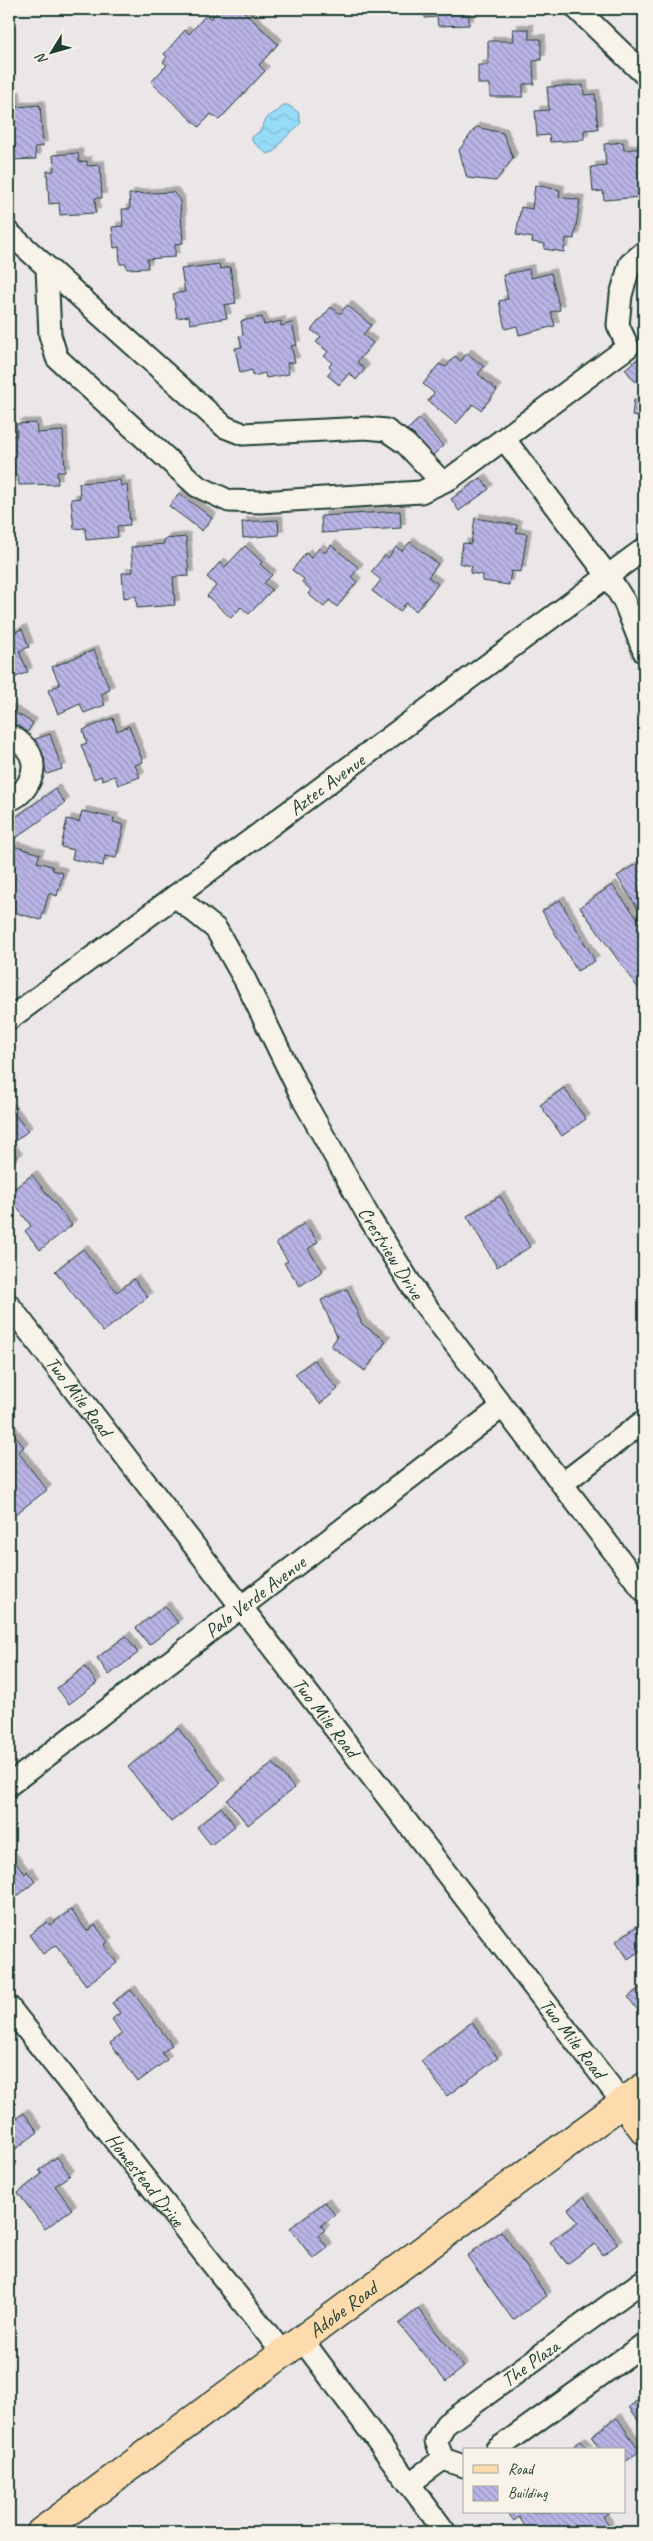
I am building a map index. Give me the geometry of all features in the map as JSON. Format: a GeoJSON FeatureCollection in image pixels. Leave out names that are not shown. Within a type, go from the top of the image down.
{"type":"FeatureCollection","features":[{"type":"Feature","properties":{"kind":"main road","name":"Two Mile Road"},"geometry":{"type":"LineString","coordinates":[[634,2095],[644,2130]]}},
{"type":"Feature","properties":{"kind":"main road","name":"Adobe Road"},"geometry":{"type":"LineString","coordinates":[[41,2532],[291,2345],[634,2095]]}},
{"type":"Feature","properties":{"kind":"street"},"geometry":{"type":"LineString","coordinates":[[577,9],[644,74]]}},
{"type":"Feature","properties":{"kind":"street"},"geometry":{"type":"LineString","coordinates":[[9,233],[225,427],[243,434],[366,428],[386,430],[406,444],[442,482]]}},
{"type":"Feature","properties":{"kind":"street"},"geometry":{"type":"LineString","coordinates":[[47,268],[50,335],[57,358],[197,486],[229,501],[260,502],[420,492],[442,482],[505,440],[636,341],[618,325],[621,295],[630,264],[644,252]]}},
{"type":"Feature","properties":{"kind":"street"},"geometry":{"type":"LineString","coordinates":[[505,440],[608,576],[624,601],[644,652]]}},
{"type":"Feature","properties":{"kind":"street","name":"Aztec Avenue"},"geometry":{"type":"LineString","coordinates":[[9,1019],[644,549]]}},
{"type":"Feature","properties":{"kind":"street"},"geometry":{"type":"LineString","coordinates":[[9,735],[15,738],[31,756],[32,770],[27,788],[15,798],[9,800]]}},
{"type":"Feature","properties":{"kind":"street","name":"Crestview Drive"},"geometry":{"type":"LineString","coordinates":[[175,896],[216,929],[244,980],[304,1101],[370,1219],[419,1297],[644,1591]]}},
{"type":"Feature","properties":{"kind":"street","name":"Two Mile Road"},"geometry":{"type":"LineString","coordinates":[[9,1304],[564,2029],[634,2095]]}},
{"type":"Feature","properties":{"kind":"street","name":"Palo Verde Avenue"},"geometry":{"type":"LineString","coordinates":[[9,1785],[502,1407]]}},
{"type":"Feature","properties":{"kind":"street"},"geometry":{"type":"LineString","coordinates":[[562,1484],[644,1422]]}},
{"type":"Feature","properties":{"kind":"street","name":"Homestead Drive"},"geometry":{"type":"LineString","coordinates":[[9,2007],[291,2345],[410,2483],[445,2532]]}},
{"type":"Feature","properties":{"kind":"street","name":"The Plaza"},"geometry":{"type":"LineString","coordinates":[[443,2459],[436,2441],[446,2424],[644,2280]]}},
{"type":"Feature","properties":{"kind":"street"},"geometry":{"type":"LineString","coordinates":[[499,2448],[644,2344]]}},
{"type":"Feature","properties":{"kind":"street"},"geometry":{"type":"LineString","coordinates":[[410,2483],[443,2459],[463,2466]]}},
{"type":"Feature","properties":{"kind":"water"},"geometry":{"type":"Polygon","coordinates":[[[283,105],[288,105],[298,112],[301,123],[283,140],[274,152],[267,154],[252,141],[252,137],[260,131],[268,116],[278,111],[283,105]]]}},
{"type":"Feature","properties":{"kind":"building"},"geometry":{"type":"Polygon","coordinates":[[[220,9],[241,9],[278,44],[259,65],[265,71],[219,120],[211,114],[199,127],[151,82],[167,65],[163,62],[167,57],[164,54],[185,30],[189,34],[206,15],[211,19],[220,9]]]}},
{"type":"Feature","properties":{"kind":"building"},"geometry":{"type":"Polygon","coordinates":[[[425,9],[476,9],[476,11],[469,11],[469,25],[438,26],[437,17],[425,18],[425,9]]]}},
{"type":"Feature","properties":{"kind":"building"},"geometry":{"type":"Polygon","coordinates":[[[513,29],[529,29],[529,39],[541,39],[541,60],[533,61],[534,84],[523,84],[523,97],[490,97],[490,84],[478,84],[478,65],[488,65],[488,41],[514,41],[513,29]]]}},
{"type":"Feature","properties":{"kind":"building"},"geometry":{"type":"Polygon","coordinates":[[[583,85],[584,95],[595,94],[598,129],[584,130],[584,140],[550,142],[549,135],[537,136],[535,111],[549,110],[547,87],[583,85]]]}},
{"type":"Feature","properties":{"kind":"building"},"geometry":{"type":"Polygon","coordinates":[[[16,96],[16,107],[40,105],[43,146],[35,147],[36,159],[10,160],[9,97],[16,96]]]}},
{"type":"Feature","properties":{"kind":"building"},"geometry":{"type":"Polygon","coordinates":[[[476,127],[503,133],[513,158],[496,181],[467,178],[459,150],[476,127]]]}},
{"type":"Feature","properties":{"kind":"building"},"geometry":{"type":"Polygon","coordinates":[[[623,142],[624,150],[644,148],[642,197],[604,200],[603,191],[593,192],[591,167],[606,165],[604,144],[623,142]]]}},
{"type":"Feature","properties":{"kind":"building"},"geometry":{"type":"Polygon","coordinates":[[[78,153],[79,162],[87,161],[87,166],[100,165],[102,198],[95,198],[96,213],[60,215],[59,203],[49,204],[47,171],[54,171],[53,155],[78,153]]]}},
{"type":"Feature","properties":{"kind":"building"},"geometry":{"type":"Polygon","coordinates":[[[535,185],[560,190],[559,197],[580,200],[574,239],[566,238],[564,252],[544,249],[545,244],[532,242],[533,238],[516,235],[521,207],[532,209],[535,185]]]}},
{"type":"Feature","properties":{"kind":"building"},"geometry":{"type":"Polygon","coordinates":[[[173,192],[180,200],[183,243],[175,244],[175,257],[147,259],[148,268],[127,269],[126,264],[120,264],[119,247],[114,248],[112,227],[123,226],[122,209],[130,209],[129,194],[173,192]]]}},
{"type":"Feature","properties":{"kind":"building"},"geometry":{"type":"Polygon","coordinates":[[[219,264],[220,269],[230,267],[236,303],[224,305],[227,318],[190,324],[189,316],[177,318],[173,294],[185,292],[181,269],[219,264]]]}},
{"type":"Feature","properties":{"kind":"building"},"geometry":{"type":"Polygon","coordinates":[[[529,269],[531,278],[551,273],[560,310],[551,312],[555,326],[519,335],[517,326],[505,329],[499,301],[508,299],[503,275],[529,269]]]}},
{"type":"Feature","properties":{"kind":"building"},"geometry":{"type":"Polygon","coordinates":[[[347,305],[371,325],[363,335],[373,343],[357,362],[365,369],[356,380],[349,373],[339,385],[327,375],[332,369],[329,366],[332,363],[324,356],[328,352],[316,342],[321,337],[311,330],[331,307],[340,314],[347,305]]]}},
{"type":"Feature","properties":{"kind":"building"},"geometry":{"type":"Polygon","coordinates":[[[262,317],[264,325],[281,321],[281,326],[292,323],[297,345],[291,346],[295,362],[287,363],[289,374],[266,378],[265,373],[253,376],[252,370],[240,373],[235,348],[242,347],[239,336],[243,335],[241,321],[262,317]]]}},
{"type":"Feature","properties":{"kind":"building"},"geometry":{"type":"Polygon","coordinates":[[[467,353],[484,367],[478,374],[497,390],[481,410],[473,404],[456,424],[428,401],[434,393],[423,384],[439,364],[446,367],[455,356],[461,361],[467,353]]]}},
{"type":"Feature","properties":{"kind":"building"},"geometry":{"type":"Polygon","coordinates":[[[644,354],[644,375],[635,382],[625,369],[644,354]]]}},
{"type":"Feature","properties":{"kind":"building"},"geometry":{"type":"Polygon","coordinates":[[[634,399],[644,400],[644,443],[639,443],[642,417],[632,416],[634,399]]]}},
{"type":"Feature","properties":{"kind":"building"},"geometry":{"type":"Polygon","coordinates":[[[419,419],[443,446],[432,456],[407,430],[419,419]]]}},
{"type":"Feature","properties":{"kind":"building"},"geometry":{"type":"Polygon","coordinates":[[[36,423],[37,433],[63,431],[65,472],[57,472],[58,484],[19,485],[18,475],[9,475],[10,436],[17,436],[16,424],[36,423]]]}},
{"type":"Feature","properties":{"kind":"building"},"geometry":{"type":"Polygon","coordinates":[[[481,478],[489,489],[459,511],[451,499],[481,478]]]}},
{"type":"Feature","properties":{"kind":"building"},"geometry":{"type":"Polygon","coordinates":[[[120,480],[121,486],[127,485],[130,525],[117,526],[118,537],[86,540],[85,528],[74,529],[71,499],[80,498],[79,483],[120,480]]]}},
{"type":"Feature","properties":{"kind":"building"},"geometry":{"type":"Polygon","coordinates":[[[179,493],[212,518],[202,531],[169,506],[179,493]]]}},
{"type":"Feature","properties":{"kind":"building"},"geometry":{"type":"Polygon","coordinates":[[[400,511],[401,528],[322,533],[321,516],[400,511]]]}},
{"type":"Feature","properties":{"kind":"building"},"geometry":{"type":"Polygon","coordinates":[[[475,518],[517,525],[516,532],[527,534],[521,572],[511,571],[509,585],[482,581],[483,575],[470,573],[472,566],[459,563],[463,543],[471,544],[475,518]]]}},
{"type":"Feature","properties":{"kind":"building"},"geometry":{"type":"Polygon","coordinates":[[[278,520],[279,535],[243,538],[242,522],[278,520]]]}},
{"type":"Feature","properties":{"kind":"building"},"geometry":{"type":"Polygon","coordinates":[[[186,537],[189,576],[173,577],[175,605],[137,608],[136,596],[124,598],[122,573],[133,572],[131,547],[164,544],[164,539],[186,537]]]}},
{"type":"Feature","properties":{"kind":"building"},"geometry":{"type":"Polygon","coordinates":[[[410,542],[438,564],[428,577],[438,584],[416,611],[406,603],[400,612],[372,591],[381,580],[371,572],[385,555],[388,558],[396,547],[402,551],[410,542]]]}},
{"type":"Feature","properties":{"kind":"building"},"geometry":{"type":"Polygon","coordinates":[[[331,545],[359,568],[351,577],[357,582],[337,607],[329,600],[324,607],[308,594],[311,590],[302,582],[304,579],[292,570],[306,553],[311,558],[319,548],[325,553],[331,545]]]}},
{"type":"Feature","properties":{"kind":"building"},"geometry":{"type":"Polygon","coordinates":[[[245,546],[262,562],[260,564],[272,575],[264,583],[272,590],[249,614],[241,607],[231,618],[207,596],[216,586],[207,577],[220,562],[225,567],[245,546]]]}},
{"type":"Feature","properties":{"kind":"building"},"geometry":{"type":"Polygon","coordinates":[[[9,628],[11,634],[22,629],[29,647],[19,651],[28,672],[9,680],[9,628]]]}},
{"type":"Feature","properties":{"kind":"building"},"geometry":{"type":"Polygon","coordinates":[[[94,650],[110,690],[101,694],[105,705],[84,713],[80,704],[58,714],[48,690],[60,685],[52,667],[94,650]]]}},
{"type":"Feature","properties":{"kind":"building"},"geometry":{"type":"Polygon","coordinates":[[[9,709],[33,723],[24,737],[9,728],[9,709]]]}},
{"type":"Feature","properties":{"kind":"building"},"geometry":{"type":"Polygon","coordinates":[[[113,718],[117,731],[129,726],[143,762],[135,765],[140,777],[118,785],[115,776],[102,780],[101,776],[94,779],[81,745],[87,743],[83,730],[113,718]]]}},
{"type":"Feature","properties":{"kind":"building"},"geometry":{"type":"Polygon","coordinates":[[[50,734],[62,769],[47,774],[35,739],[50,734]]]}},
{"type":"Feature","properties":{"kind":"building"},"geometry":{"type":"Polygon","coordinates":[[[55,789],[65,803],[9,843],[9,822],[55,789]]]}},
{"type":"Feature","properties":{"kind":"building"},"geometry":{"type":"Polygon","coordinates":[[[82,811],[114,818],[113,822],[124,825],[116,858],[105,856],[103,866],[72,859],[74,850],[61,847],[67,819],[79,822],[82,811]]]}},
{"type":"Feature","properties":{"kind":"building"},"geometry":{"type":"Polygon","coordinates":[[[13,846],[40,854],[37,862],[52,866],[53,870],[63,873],[57,896],[49,893],[41,920],[9,911],[9,862],[13,846]]]}},
{"type":"Feature","properties":{"kind":"building"},"geometry":{"type":"Polygon","coordinates":[[[644,859],[644,905],[638,909],[617,876],[644,859]]]}},
{"type":"Feature","properties":{"kind":"building"},"geometry":{"type":"Polygon","coordinates":[[[612,885],[644,927],[644,983],[638,988],[580,907],[612,885]]]}},
{"type":"Feature","properties":{"kind":"building"},"geometry":{"type":"Polygon","coordinates":[[[560,900],[595,961],[577,971],[542,911],[560,900]]]}},
{"type":"Feature","properties":{"kind":"building"},"geometry":{"type":"Polygon","coordinates":[[[564,1088],[586,1119],[562,1136],[540,1105],[564,1088]]]}},
{"type":"Feature","properties":{"kind":"building"},"geometry":{"type":"Polygon","coordinates":[[[9,1109],[28,1131],[9,1146],[9,1109]]]}},
{"type":"Feature","properties":{"kind":"building"},"geometry":{"type":"Polygon","coordinates":[[[9,1146],[18,1158],[9,1165],[9,1146]]]}},
{"type":"Feature","properties":{"kind":"building"},"geometry":{"type":"Polygon","coordinates":[[[32,1175],[72,1225],[40,1250],[25,1231],[31,1226],[9,1197],[9,1193],[32,1175]]]}},
{"type":"Feature","properties":{"kind":"building"},"geometry":{"type":"Polygon","coordinates":[[[500,1196],[530,1247],[497,1267],[467,1216],[500,1196]]]}},
{"type":"Feature","properties":{"kind":"building"},"geometry":{"type":"Polygon","coordinates":[[[305,1223],[318,1242],[308,1249],[323,1271],[300,1286],[284,1263],[288,1261],[276,1243],[305,1223]]]}},
{"type":"Feature","properties":{"kind":"building"},"geometry":{"type":"Polygon","coordinates":[[[83,1249],[117,1292],[134,1279],[148,1297],[103,1332],[55,1271],[83,1249]]]}},
{"type":"Feature","properties":{"kind":"building"},"geometry":{"type":"Polygon","coordinates":[[[347,1289],[362,1324],[386,1341],[365,1371],[331,1346],[337,1337],[321,1300],[347,1289]]]}},
{"type":"Feature","properties":{"kind":"building"},"geometry":{"type":"Polygon","coordinates":[[[314,1360],[338,1389],[320,1404],[295,1374],[314,1360]]]}},
{"type":"Feature","properties":{"kind":"building"},"geometry":{"type":"Polygon","coordinates":[[[9,1428],[24,1447],[18,1452],[47,1490],[9,1519],[9,1428]]]}},
{"type":"Feature","properties":{"kind":"building"},"geometry":{"type":"Polygon","coordinates":[[[165,1606],[178,1623],[149,1645],[136,1628],[165,1606]]]}},
{"type":"Feature","properties":{"kind":"building"},"geometry":{"type":"Polygon","coordinates":[[[126,1636],[138,1653],[109,1675],[97,1658],[126,1636]]]}},
{"type":"Feature","properties":{"kind":"building"},"geometry":{"type":"Polygon","coordinates":[[[85,1667],[97,1683],[69,1704],[57,1688],[85,1667]]]}},
{"type":"Feature","properties":{"kind":"building"},"geometry":{"type":"Polygon","coordinates":[[[178,1728],[221,1783],[171,1822],[128,1767],[178,1728]]]}},
{"type":"Feature","properties":{"kind":"building"},"geometry":{"type":"Polygon","coordinates":[[[273,1763],[294,1788],[248,1825],[227,1800],[273,1763]]]}},
{"type":"Feature","properties":{"kind":"building"},"geometry":{"type":"Polygon","coordinates":[[[221,1807],[235,1826],[211,1845],[197,1827],[221,1807]]]}},
{"type":"Feature","properties":{"kind":"building"},"geometry":{"type":"Polygon","coordinates":[[[9,1854],[25,1874],[27,1871],[35,1882],[10,1902],[9,1854]]]}},
{"type":"Feature","properties":{"kind":"building"},"geometry":{"type":"Polygon","coordinates":[[[71,1910],[87,1931],[95,1925],[108,1942],[104,1945],[117,1963],[86,1985],[56,1945],[43,1954],[29,1935],[47,1922],[50,1925],[71,1910]]]}},
{"type":"Feature","properties":{"kind":"building"},"geometry":{"type":"Polygon","coordinates":[[[643,1922],[644,1948],[628,1959],[616,1941],[643,1922]]]}},
{"type":"Feature","properties":{"kind":"building"},"geometry":{"type":"Polygon","coordinates":[[[644,1985],[644,2016],[643,2017],[628,1997],[644,1985]]]}},
{"type":"Feature","properties":{"kind":"building"},"geometry":{"type":"Polygon","coordinates":[[[131,1990],[172,2045],[162,2053],[167,2060],[138,2082],[110,2043],[122,2034],[112,2019],[120,2013],[112,2003],[131,1990]]]}},
{"type":"Feature","properties":{"kind":"building"},"geometry":{"type":"Polygon","coordinates":[[[472,2022],[498,2058],[447,2096],[421,2061],[472,2022]]]}},
{"type":"Feature","properties":{"kind":"building"},"geometry":{"type":"Polygon","coordinates":[[[24,2113],[38,2132],[9,2154],[9,2124],[24,2113]]]}},
{"type":"Feature","properties":{"kind":"building"},"geometry":{"type":"Polygon","coordinates":[[[57,2157],[70,2175],[55,2186],[72,2209],[45,2229],[18,2193],[42,2174],[39,2170],[57,2157]]]}},
{"type":"Feature","properties":{"kind":"building"},"geometry":{"type":"Polygon","coordinates":[[[584,2197],[618,2244],[603,2255],[595,2244],[567,2264],[550,2242],[578,2222],[568,2209],[584,2197]]]}},
{"type":"Feature","properties":{"kind":"building"},"geometry":{"type":"Polygon","coordinates":[[[325,2202],[335,2215],[321,2225],[325,2230],[318,2235],[328,2248],[313,2259],[290,2228],[325,2202]]]}},
{"type":"Feature","properties":{"kind":"building"},"geometry":{"type":"Polygon","coordinates":[[[501,2231],[547,2296],[513,2320],[467,2256],[501,2231]]]}},
{"type":"Feature","properties":{"kind":"building"},"geometry":{"type":"Polygon","coordinates":[[[418,2309],[464,2367],[446,2382],[399,2324],[418,2309]]]}},
{"type":"Feature","properties":{"kind":"building"},"geometry":{"type":"Polygon","coordinates":[[[644,2396],[644,2428],[629,2407],[644,2396]]]}},
{"type":"Feature","properties":{"kind":"building"},"geometry":{"type":"Polygon","coordinates":[[[617,2418],[640,2451],[626,2461],[626,2448],[599,2448],[591,2436],[617,2418]]]}},
{"type":"Feature","properties":{"kind":"building"},"geometry":{"type":"Polygon","coordinates":[[[581,2441],[586,2448],[572,2448],[581,2441]]]}},
{"type":"Feature","properties":{"kind":"building"},"geometry":{"type":"Polygon","coordinates":[[[509,2514],[607,2514],[603,2517],[610,2526],[603,2532],[529,2532],[519,2517],[514,2521],[509,2514]]]}}]}
